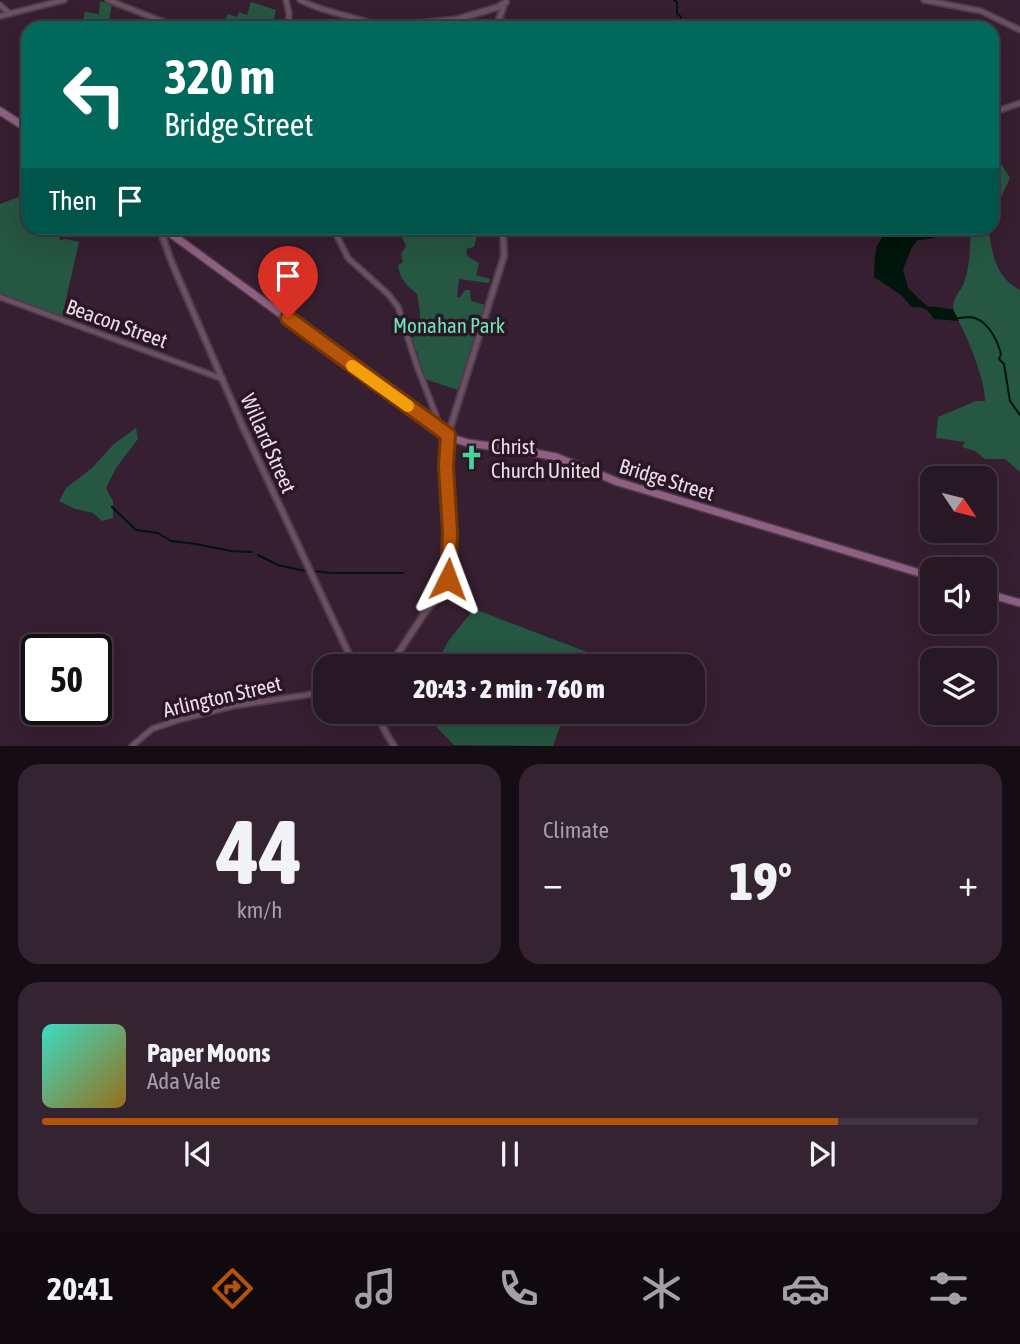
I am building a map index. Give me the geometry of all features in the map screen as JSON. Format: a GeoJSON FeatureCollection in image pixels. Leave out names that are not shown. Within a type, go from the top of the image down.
{"type":"FeatureCollection","features":[{"type":"Feature","properties":{"kind":"main road"},"geometry":{"type":"LineString","coordinates":[[458,19],[498,7],[507,1]]}},
{"type":"Feature","properties":{"kind":"main road"},"geometry":{"type":"LineString","coordinates":[[497,21],[507,1]]}},
{"type":"Feature","properties":{"kind":"main road"},"geometry":{"type":"LineString","coordinates":[[0,111],[21,124]]}},
{"type":"Feature","properties":{"kind":"main road","name":"Willard Street"},"geometry":{"type":"LineString","coordinates":[[165,235],[163,238],[223,379],[349,654]]}},
{"type":"Feature","properties":{"kind":"main road","name":"Bridge Street"},"geometry":{"type":"LineString","coordinates":[[176,235],[448,435],[468,443],[556,457],[618,482],[920,573]]}},
{"type":"Feature","properties":{"kind":"main road"},"geometry":{"type":"LineString","coordinates":[[398,654],[448,579],[448,435],[504,256],[503,235]]}},
{"type":"Feature","properties":{"kind":"main road"},"geometry":{"type":"LineString","coordinates":[[997,596],[1020,603]]}},
{"type":"Feature","properties":{"kind":"main road"},"geometry":{"type":"LineString","coordinates":[[382,724],[394,746]]}},
{"type":"Feature","properties":{"kind":"street"},"geometry":{"type":"LineString","coordinates":[[0,16],[64,0]]}},
{"type":"Feature","properties":{"kind":"street"},"geometry":{"type":"LineString","coordinates":[[108,0],[161,21]]}},
{"type":"Feature","properties":{"kind":"street"},"geometry":{"type":"LineString","coordinates":[[286,0],[288,21]]}},
{"type":"Feature","properties":{"kind":"street"},"geometry":{"type":"LineString","coordinates":[[300,0],[366,21]]}},
{"type":"Feature","properties":{"kind":"street"},"geometry":{"type":"LineString","coordinates":[[924,0],[981,11],[1020,30]]}},
{"type":"Feature","properties":{"kind":"street"},"geometry":{"type":"LineString","coordinates":[[0,5],[10,14]]}},
{"type":"Feature","properties":{"kind":"street"},"geometry":{"type":"LineString","coordinates":[[435,21],[466,21]]}},
{"type":"Feature","properties":{"kind":"street"},"geometry":{"type":"LineString","coordinates":[[999,110],[1020,103]]}},
{"type":"Feature","properties":{"kind":"street"},"geometry":{"type":"LineString","coordinates":[[337,235],[348,258],[388,294],[398,307],[436,415],[434,425]]}},
{"type":"Feature","properties":{"kind":"street","name":"Beacon Street"},"geometry":{"type":"LineString","coordinates":[[0,297],[223,379]]}},
{"type":"Feature","properties":{"kind":"street","name":"Arlington Street"},"geometry":{"type":"LineString","coordinates":[[132,746],[152,729],[178,720],[233,706],[313,694]]}},
{"type":"Feature","properties":{"kind":"green space"},"geometry":{"type":"Polygon","coordinates":[[[100,1],[112,5],[109,21],[83,21],[85,12],[99,14],[100,1]]]}},
{"type":"Feature","properties":{"kind":"green space"},"geometry":{"type":"Polygon","coordinates":[[[251,2],[276,10],[274,21],[224,21],[228,14],[237,17],[239,12],[247,15],[251,2]]]}},
{"type":"Feature","properties":{"kind":"green space"},"geometry":{"type":"Polygon","coordinates":[[[999,160],[1010,178],[999,201],[999,160]]]}},
{"type":"Feature","properties":{"kind":"green space"},"geometry":{"type":"Polygon","coordinates":[[[21,197],[21,235],[59,235],[60,240],[79,242],[62,317],[0,295],[0,204],[21,197]]]}},
{"type":"Feature","properties":{"kind":"green space","name":"Monahan Park"},"geometry":{"type":"Polygon","coordinates":[[[401,235],[477,235],[474,247],[466,249],[467,256],[479,263],[476,275],[490,279],[489,283],[459,279],[457,297],[465,290],[470,290],[471,301],[486,305],[458,390],[425,379],[417,358],[418,351],[416,352],[410,339],[419,334],[420,312],[417,294],[404,281],[398,265],[403,262],[401,254],[406,246],[401,235]]]}},
{"type":"Feature","properties":{"kind":"green space"},"geometry":{"type":"Polygon","coordinates":[[[970,235],[989,235],[996,264],[1005,278],[1020,290],[1020,472],[1005,459],[985,459],[975,451],[962,447],[965,442],[936,438],[938,417],[976,401],[985,401],[977,364],[953,308],[964,283],[970,235]]]}},
{"type":"Feature","properties":{"kind":"green space"},"geometry":{"type":"Polygon","coordinates":[[[136,428],[138,439],[116,468],[106,488],[113,501],[113,518],[102,521],[93,513],[75,509],[59,501],[66,488],[92,468],[114,444],[136,428]]]}},
{"type":"Feature","properties":{"kind":"green space"},"geometry":{"type":"Polygon","coordinates":[[[474,609],[587,652],[441,654],[474,609]]]}},
{"type":"Feature","properties":{"kind":"green space"},"geometry":{"type":"Polygon","coordinates":[[[434,724],[561,724],[553,746],[454,745],[434,724]]]}},
{"type":"Feature","properties":{"kind":"shaded area"},"geometry":{"type":"Polygon","coordinates":[[[883,235],[938,235],[918,240],[912,247],[903,269],[908,288],[929,307],[953,309],[959,321],[934,319],[927,310],[912,307],[901,295],[874,277],[877,248],[883,235]]]}},
{"type":"Feature","properties":{"kind":"waterway"},"geometry":{"type":"LineString","coordinates":[[674,0],[677,2],[677,13],[681,21]]}},
{"type":"Feature","properties":{"kind":"waterway"},"geometry":{"type":"LineString","coordinates":[[958,318],[975,318],[990,330],[1001,354],[999,359],[1004,364],[1010,401],[1020,415]]}},
{"type":"Feature","properties":{"kind":"waterway"},"geometry":{"type":"LineString","coordinates":[[112,507],[136,530],[158,533],[171,541],[252,552]]}},
{"type":"Feature","properties":{"kind":"waterway"},"geometry":{"type":"LineString","coordinates":[[258,555],[278,565],[305,571]]}},
{"type":"Feature","properties":{"kind":"waterway"},"geometry":{"type":"LineString","coordinates":[[314,571],[403,573]]}},
{"type":"Feature","properties":{"kind":"slow traffic"},"geometry":{"type":"LineString","coordinates":[[352,366],[408,406]]}},
{"type":"Feature","properties":{"kind":"place","name":"Christ Church United"},"geometry":{"type":"Point","coordinates":[471,458]}},
{"type":"Feature","properties":{"kind":"route"},"geometry":{"type":"LineString","coordinates":[[288,318],[448,435],[448,579]]}}]}
